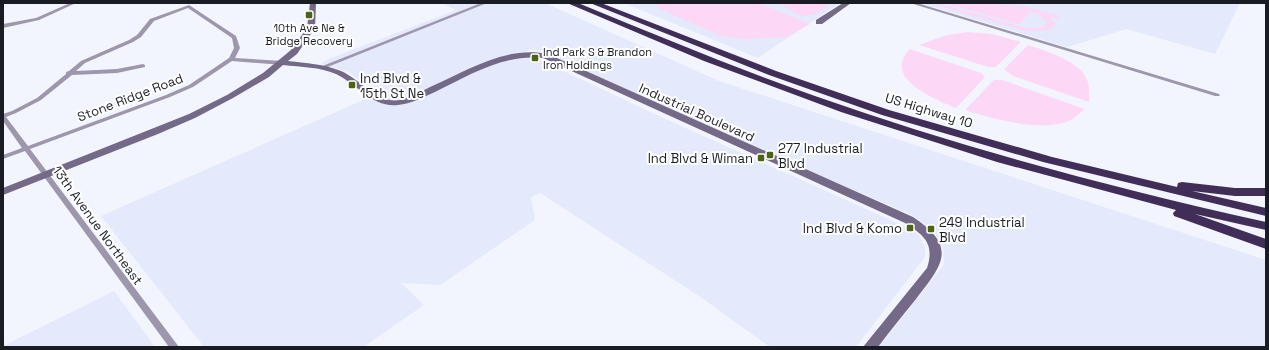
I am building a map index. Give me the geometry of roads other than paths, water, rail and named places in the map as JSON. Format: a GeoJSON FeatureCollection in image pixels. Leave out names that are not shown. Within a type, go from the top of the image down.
{"type":"FeatureCollection","features":[{"type":"Feature","properties":{"kind":"highway","name":"US Highway 10"},"geometry":{"type":"LineString","coordinates":[[571,3],[745,74],[845,111],[1032,168],[1266,226]]}},
{"type":"Feature","properties":{"kind":"highway","name":"US Highway 10"},"geometry":{"type":"LineString","coordinates":[[594,3],[746,64],[833,95],[961,135],[1094,172],[1266,212]]}},
{"type":"Feature","properties":{"kind":"highway"},"geometry":{"type":"LineString","coordinates":[[1032,168],[1176,212],[1266,244]]}},
{"type":"Feature","properties":{"kind":"highway"},"geometry":{"type":"LineString","coordinates":[[1094,172],[1116,173],[1186,187],[1235,192],[1266,192]]}},
{"type":"Feature","properties":{"kind":"street"},"geometry":{"type":"LineString","coordinates":[[3,26],[37,19],[74,3]]}},
{"type":"Feature","properties":{"kind":"street"},"geometry":{"type":"LineString","coordinates":[[3,192],[161,130],[229,98],[283,63],[302,42],[308,33],[314,17],[313,3]]}},
{"type":"Feature","properties":{"kind":"street"},"geometry":{"type":"LineString","coordinates":[[323,67],[485,3]]}},
{"type":"Feature","properties":{"kind":"street"},"geometry":{"type":"LineString","coordinates":[[819,22],[848,3]]}},
{"type":"Feature","properties":{"kind":"street"},"geometry":{"type":"LineString","coordinates":[[912,3],[1217,95]]}},
{"type":"Feature","properties":{"kind":"street"},"geometry":{"type":"LineString","coordinates":[[3,116],[39,99],[68,73],[83,62],[139,36],[152,20],[189,6],[234,37],[237,48],[231,58]]}},
{"type":"Feature","properties":{"kind":"street","name":"Industrial Boulevard"},"geometry":{"type":"LineString","coordinates":[[231,58],[323,67],[340,73],[382,100],[392,103],[416,97],[507,56],[527,54],[545,56],[909,220],[921,228],[931,238],[937,249],[936,260],[932,270],[870,347]]}},
{"type":"Feature","properties":{"kind":"street","name":"Stone Ridge Road"},"geometry":{"type":"LineString","coordinates":[[3,157],[168,96],[191,86],[231,58]]}},
{"type":"Feature","properties":{"kind":"street"},"geometry":{"type":"LineString","coordinates":[[68,73],[117,71],[143,66]]}},
{"type":"Feature","properties":{"kind":"street","name":"13th Avenue Northeast"},"geometry":{"type":"LineString","coordinates":[[3,116],[174,347]]}},
{"type":"Feature","properties":{"kind":"place","name":"10th Ave Ne & Bridge Recovery"},"geometry":{"type":"Point","coordinates":[309,15]}},
{"type":"Feature","properties":{"kind":"place","name":"Ind Park S & Brandon Iron Holdings"},"geometry":{"type":"Point","coordinates":[535,58]}},
{"type":"Feature","properties":{"kind":"place","name":"Ind Blvd & 15th St Ne"},"geometry":{"type":"Point","coordinates":[352,85]}},
{"type":"Feature","properties":{"kind":"place","name":"277 Industrial Blvd"},"geometry":{"type":"Point","coordinates":[770,155]}},
{"type":"Feature","properties":{"kind":"place","name":"Ind Blvd & Wiman"},"geometry":{"type":"Point","coordinates":[761,158]}},
{"type":"Feature","properties":{"kind":"place","name":"Ind Blvd & Komo"},"geometry":{"type":"Point","coordinates":[910,228]}},
{"type":"Feature","properties":{"kind":"place","name":"249 Industrial Blvd"},"geometry":{"type":"Point","coordinates":[931,229]}}]}
